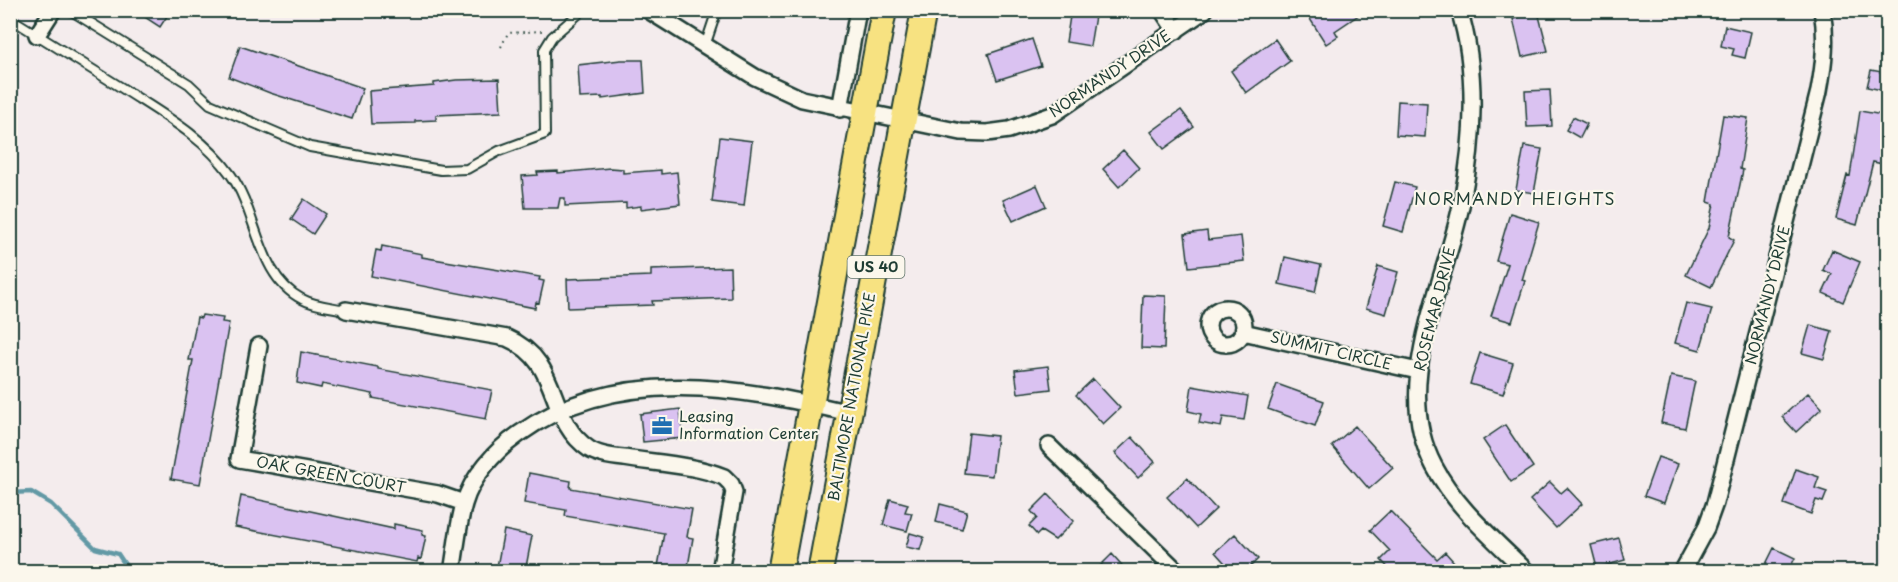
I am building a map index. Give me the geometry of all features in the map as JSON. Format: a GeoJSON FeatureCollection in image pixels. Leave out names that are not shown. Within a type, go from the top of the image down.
{"type":"FeatureCollection","features":[{"type":"Feature","properties":{"kind":"main road","name":"US 40"},"geometry":{"type":"LineString","coordinates":[[780,572],[884,10]]}},
{"type":"Feature","properties":{"kind":"main road","name":"BALTIMORE NATIONAL PIKE"},"geometry":{"type":"LineString","coordinates":[[820,572],[924,10]]}},
{"type":"Feature","properties":{"kind":"street"},"geometry":{"type":"LineString","coordinates":[[37,35],[53,10]]}},
{"type":"Feature","properties":{"kind":"street","name":"NORMANDY DRIVE"},"geometry":{"type":"LineString","coordinates":[[648,10],[780,90],[802,99],[903,122],[962,132],[987,133],[1030,124],[1074,102],[1205,10]]}},
{"type":"Feature","properties":{"kind":"street"},"geometry":{"type":"LineString","coordinates":[[840,109],[858,10]]}},
{"type":"Feature","properties":{"kind":"street"},"geometry":{"type":"LineString","coordinates":[[1162,10],[1176,31]]}},
{"type":"Feature","properties":{"kind":"street","name":"ROSEMAR DRIVE"},"geometry":{"type":"LineString","coordinates":[[1459,10],[1468,60],[1471,106],[1469,152],[1462,201],[1418,370],[1417,408],[1423,438],[1432,464],[1459,503],[1527,572]]}},
{"type":"Feature","properties":{"kind":"street","name":"NORMANDY DRIVE"},"geometry":{"type":"LineString","coordinates":[[1682,572],[1701,537],[1715,503],[1814,114],[1825,57],[1825,28],[1822,10]]}},
{"type":"Feature","properties":{"kind":"street"},"geometry":{"type":"LineString","coordinates":[[346,310],[507,338],[518,342],[531,351],[539,362],[559,410],[574,436],[592,451],[717,474],[731,484],[734,503],[720,572]]}},
{"type":"Feature","properties":{"kind":"street","name":"SUMMIT CIRCLE"},"geometry":{"type":"LineString","coordinates":[[1243,332],[1418,370]]}},
{"type":"Feature","properties":{"kind":"street","name":"OAK GREEN COURT"},"geometry":{"type":"LineString","coordinates":[[259,346],[239,459],[438,494],[464,503]]}},
{"type":"Feature","properties":{"kind":"street"},"geometry":{"type":"LineString","coordinates":[[452,572],[464,503],[486,464],[508,442],[532,424],[559,410],[602,394],[662,386],[726,390],[811,404],[849,413]]}},
{"type":"Feature","properties":{"kind":"street"},"geometry":{"type":"LineString","coordinates":[[1049,446],[1178,572]]}},
{"type":"Feature","properties":{"kind":"lane"},"geometry":{"type":"LineString","coordinates":[[70,10],[172,73],[210,104],[229,113],[310,147],[441,170],[467,169],[499,151],[545,134],[544,50],[552,37],[583,10]]}},
{"type":"Feature","properties":{"kind":"lane"},"geometry":{"type":"LineString","coordinates":[[705,46],[717,10]]}},
{"type":"Feature","properties":{"kind":"lane"},"geometry":{"type":"LineString","coordinates":[[10,18],[179,124],[206,145],[244,196],[272,271],[302,300],[346,310]]}},
{"type":"Feature","properties":{"kind":"path"},"geometry":{"type":"LineString","coordinates":[[501,46],[508,33],[542,31]]}},
{"type":"Feature","properties":{"kind":"building"},"geometry":{"type":"Polygon","coordinates":[[[134,10],[171,10],[160,27],[134,10]]]}},
{"type":"Feature","properties":{"kind":"building"},"geometry":{"type":"Polygon","coordinates":[[[1071,10],[1096,10],[1090,46],[1066,42],[1071,10]]]}},
{"type":"Feature","properties":{"kind":"building"},"geometry":{"type":"Polygon","coordinates":[[[1323,10],[1366,10],[1335,31],[1338,36],[1326,44],[1310,19],[1323,10]]]}},
{"type":"Feature","properties":{"kind":"building"},"geometry":{"type":"Polygon","coordinates":[[[1538,12],[1548,51],[1522,57],[1513,19],[1538,12]]]}},
{"type":"Feature","properties":{"kind":"building"},"geometry":{"type":"Polygon","coordinates":[[[1725,26],[1751,32],[1745,58],[1732,55],[1734,49],[1721,46],[1725,26]]]}},
{"type":"Feature","properties":{"kind":"building"},"geometry":{"type":"Polygon","coordinates":[[[1032,39],[1041,66],[997,80],[988,54],[1032,39]]]}},
{"type":"Feature","properties":{"kind":"building"},"geometry":{"type":"Polygon","coordinates":[[[1275,39],[1290,61],[1246,93],[1231,71],[1275,39]]]}},
{"type":"Feature","properties":{"kind":"building"},"geometry":{"type":"Polygon","coordinates":[[[240,46],[363,88],[352,119],[270,93],[229,77],[240,46]]]}},
{"type":"Feature","properties":{"kind":"building"},"geometry":{"type":"Polygon","coordinates":[[[643,60],[645,93],[602,99],[602,97],[580,98],[578,65],[643,60]]]}},
{"type":"Feature","properties":{"kind":"building"},"geometry":{"type":"Polygon","coordinates":[[[1871,70],[1887,73],[1887,91],[1867,87],[1871,70]]]}},
{"type":"Feature","properties":{"kind":"building"},"geometry":{"type":"Polygon","coordinates":[[[499,79],[501,112],[436,115],[436,120],[415,121],[415,123],[371,124],[369,91],[434,86],[434,83],[456,80],[499,79]]]}},
{"type":"Feature","properties":{"kind":"building"},"geometry":{"type":"Polygon","coordinates":[[[1550,90],[1552,126],[1527,127],[1525,91],[1550,90]]]}},
{"type":"Feature","properties":{"kind":"building"},"geometry":{"type":"Polygon","coordinates":[[[1398,101],[1427,103],[1425,137],[1396,135],[1398,101]]]}},
{"type":"Feature","properties":{"kind":"building"},"geometry":{"type":"Polygon","coordinates":[[[1181,110],[1194,127],[1164,149],[1151,132],[1181,110]]]}},
{"type":"Feature","properties":{"kind":"building"},"geometry":{"type":"Polygon","coordinates":[[[1860,111],[1883,115],[1879,138],[1887,139],[1883,164],[1873,162],[1857,225],[1836,219],[1847,175],[1850,176],[1860,111]]]}},
{"type":"Feature","properties":{"kind":"building"},"geometry":{"type":"Polygon","coordinates":[[[1723,115],[1748,118],[1740,169],[1743,170],[1729,237],[1734,240],[1711,287],[1686,275],[1709,228],[1714,204],[1708,202],[1723,115]]]}},
{"type":"Feature","properties":{"kind":"building"},"geometry":{"type":"Polygon","coordinates":[[[1573,117],[1587,124],[1580,138],[1566,130],[1573,117]]]}},
{"type":"Feature","properties":{"kind":"building"},"geometry":{"type":"Polygon","coordinates":[[[720,137],[752,141],[744,206],[712,202],[720,137]]]}},
{"type":"Feature","properties":{"kind":"building"},"geometry":{"type":"Polygon","coordinates":[[[1524,146],[1542,149],[1534,193],[1516,190],[1524,146]]]}},
{"type":"Feature","properties":{"kind":"building"},"geometry":{"type":"Polygon","coordinates":[[[1123,150],[1139,168],[1119,187],[1103,169],[1123,150]]]}},
{"type":"Feature","properties":{"kind":"building"},"geometry":{"type":"Polygon","coordinates":[[[623,169],[623,173],[661,170],[661,174],[677,172],[680,204],[641,209],[641,206],[626,208],[626,203],[565,206],[565,198],[560,198],[558,208],[525,208],[522,176],[538,175],[537,172],[558,171],[558,173],[623,169]]]}},
{"type":"Feature","properties":{"kind":"building"},"geometry":{"type":"Polygon","coordinates":[[[1395,182],[1415,187],[1403,232],[1383,226],[1395,182]]]}},
{"type":"Feature","properties":{"kind":"building"},"geometry":{"type":"Polygon","coordinates":[[[1037,185],[1046,206],[1013,221],[1003,200],[1037,185]]]}},
{"type":"Feature","properties":{"kind":"building"},"geometry":{"type":"Polygon","coordinates":[[[304,199],[326,214],[313,234],[291,219],[304,199]]]}},
{"type":"Feature","properties":{"kind":"building"},"geometry":{"type":"Polygon","coordinates":[[[1510,213],[1539,222],[1522,280],[1525,281],[1512,322],[1491,316],[1508,264],[1496,261],[1510,213]]]}},
{"type":"Feature","properties":{"kind":"building"},"geometry":{"type":"Polygon","coordinates":[[[1207,231],[1208,240],[1241,236],[1244,261],[1189,267],[1185,234],[1207,231]]]}},
{"type":"Feature","properties":{"kind":"building"},"geometry":{"type":"Polygon","coordinates":[[[382,246],[422,254],[422,257],[540,277],[539,280],[544,281],[539,303],[536,302],[535,308],[371,276],[376,250],[381,251],[382,246]]]}},
{"type":"Feature","properties":{"kind":"building"},"geometry":{"type":"Polygon","coordinates":[[[1832,250],[1860,262],[1843,302],[1823,293],[1832,274],[1823,270],[1832,250]]]}},
{"type":"Feature","properties":{"kind":"building"},"geometry":{"type":"Polygon","coordinates":[[[1285,257],[1321,265],[1315,292],[1279,284],[1285,257]]]}},
{"type":"Feature","properties":{"kind":"building"},"geometry":{"type":"Polygon","coordinates":[[[1378,266],[1398,272],[1386,314],[1366,308],[1378,266]]]}},
{"type":"Feature","properties":{"kind":"building"},"geometry":{"type":"Polygon","coordinates":[[[730,267],[731,298],[652,301],[653,305],[568,308],[567,279],[651,276],[651,270],[730,267]]]}},
{"type":"Feature","properties":{"kind":"building"},"geometry":{"type":"Polygon","coordinates":[[[1143,295],[1166,296],[1164,349],[1141,348],[1143,295]]]}},
{"type":"Feature","properties":{"kind":"building"},"geometry":{"type":"Polygon","coordinates":[[[1686,303],[1712,309],[1700,350],[1675,343],[1686,303]]]}},
{"type":"Feature","properties":{"kind":"building"},"geometry":{"type":"Polygon","coordinates":[[[202,315],[223,318],[222,322],[229,323],[200,484],[171,479],[193,360],[189,360],[197,317],[201,318],[202,315]]]}},
{"type":"Feature","properties":{"kind":"building"},"geometry":{"type":"Polygon","coordinates":[[[1810,325],[1832,331],[1824,359],[1802,353],[1810,325]]]}},
{"type":"Feature","properties":{"kind":"building"},"geometry":{"type":"Polygon","coordinates":[[[301,352],[492,390],[486,419],[372,398],[373,394],[322,384],[321,388],[297,383],[301,352]]]}},
{"type":"Feature","properties":{"kind":"building"},"geometry":{"type":"Polygon","coordinates":[[[1480,353],[1513,363],[1503,394],[1470,384],[1480,353]]]}},
{"type":"Feature","properties":{"kind":"building"},"geometry":{"type":"Polygon","coordinates":[[[1048,366],[1051,389],[1018,393],[1015,370],[1048,366]]]}},
{"type":"Feature","properties":{"kind":"building"},"geometry":{"type":"Polygon","coordinates":[[[1671,376],[1695,381],[1685,428],[1661,423],[1671,376]]]}},
{"type":"Feature","properties":{"kind":"building"},"geometry":{"type":"Polygon","coordinates":[[[1093,379],[1120,408],[1103,424],[1076,395],[1093,379]]]}},
{"type":"Feature","properties":{"kind":"building"},"geometry":{"type":"Polygon","coordinates":[[[1277,384],[1324,401],[1315,426],[1268,409],[1277,384]]]}},
{"type":"Feature","properties":{"kind":"building"},"geometry":{"type":"Polygon","coordinates":[[[1192,386],[1248,396],[1244,420],[1223,417],[1221,427],[1199,423],[1201,414],[1188,411],[1192,386]]]}},
{"type":"Feature","properties":{"kind":"building"},"geometry":{"type":"Polygon","coordinates":[[[1808,393],[1822,408],[1796,432],[1782,417],[1808,393]]]}},
{"type":"Feature","properties":{"kind":"building","name":"Leasing Information Center"},"geometry":{"type":"Polygon","coordinates":[[[680,409],[683,438],[643,442],[640,414],[680,409]]]}},
{"type":"Feature","properties":{"kind":"building"},"geometry":{"type":"Polygon","coordinates":[[[1505,425],[1533,467],[1511,482],[1483,440],[1505,425]]]}},
{"type":"Feature","properties":{"kind":"building"},"geometry":{"type":"Polygon","coordinates":[[[1355,426],[1393,468],[1369,489],[1332,446],[1355,426]]]}},
{"type":"Feature","properties":{"kind":"building"},"geometry":{"type":"Polygon","coordinates":[[[969,433],[997,436],[992,476],[964,473],[969,433]]]}},
{"type":"Feature","properties":{"kind":"building"},"geometry":{"type":"Polygon","coordinates":[[[1132,437],[1155,462],[1138,478],[1115,453],[1132,437]]]}},
{"type":"Feature","properties":{"kind":"building"},"geometry":{"type":"Polygon","coordinates":[[[1658,457],[1678,464],[1664,503],[1644,496],[1658,457]]]}},
{"type":"Feature","properties":{"kind":"building"},"geometry":{"type":"Polygon","coordinates":[[[1796,469],[1819,477],[1815,488],[1827,492],[1823,502],[1816,500],[1811,514],[1784,504],[1796,469]]]}},
{"type":"Feature","properties":{"kind":"building"},"geometry":{"type":"Polygon","coordinates":[[[529,473],[571,481],[570,488],[692,509],[687,537],[693,538],[687,572],[657,572],[664,533],[565,516],[566,510],[524,503],[529,473]]]}},
{"type":"Feature","properties":{"kind":"building"},"geometry":{"type":"Polygon","coordinates":[[[1187,478],[1216,509],[1196,528],[1167,497],[1187,478]]]}},
{"type":"Feature","properties":{"kind":"building"},"geometry":{"type":"Polygon","coordinates":[[[1550,482],[1561,493],[1567,488],[1582,504],[1556,528],[1530,500],[1550,482]]]}},
{"type":"Feature","properties":{"kind":"building"},"geometry":{"type":"Polygon","coordinates":[[[1048,494],[1074,521],[1055,540],[1041,531],[1037,535],[1029,526],[1037,518],[1031,511],[1048,494]]]}},
{"type":"Feature","properties":{"kind":"building"},"geometry":{"type":"Polygon","coordinates":[[[241,496],[394,529],[394,524],[423,530],[422,535],[426,536],[421,559],[418,558],[417,562],[235,527],[241,496]]]}},
{"type":"Feature","properties":{"kind":"building"},"geometry":{"type":"Polygon","coordinates":[[[890,499],[908,504],[905,512],[912,513],[907,531],[883,525],[890,499]]]}},
{"type":"Feature","properties":{"kind":"building"},"geometry":{"type":"Polygon","coordinates":[[[940,504],[967,511],[962,529],[936,522],[940,504]]]}},
{"type":"Feature","properties":{"kind":"building"},"geometry":{"type":"Polygon","coordinates":[[[1390,511],[1437,559],[1445,552],[1463,572],[1392,572],[1381,560],[1390,551],[1370,530],[1390,511]]]}},
{"type":"Feature","properties":{"kind":"building"},"geometry":{"type":"Polygon","coordinates":[[[504,530],[532,536],[525,572],[496,572],[504,530]]]}},
{"type":"Feature","properties":{"kind":"building"},"geometry":{"type":"Polygon","coordinates":[[[910,533],[924,537],[920,550],[906,547],[910,533]]]}},
{"type":"Feature","properties":{"kind":"building"},"geometry":{"type":"Polygon","coordinates":[[[1235,534],[1258,559],[1245,572],[1233,572],[1215,552],[1235,534]]]}},
{"type":"Feature","properties":{"kind":"building"},"geometry":{"type":"Polygon","coordinates":[[[1619,538],[1625,560],[1597,568],[1591,545],[1619,538]]]}},
{"type":"Feature","properties":{"kind":"building"},"geometry":{"type":"Polygon","coordinates":[[[1774,548],[1795,558],[1788,572],[1762,572],[1774,548]]]}},
{"type":"Feature","properties":{"kind":"building"},"geometry":{"type":"Polygon","coordinates":[[[1112,554],[1128,572],[1094,572],[1112,554]]]}},
{"type":"Feature","properties":{"kind":"waterway"},"geometry":{"type":"LineString","coordinates":[[10,493],[31,492],[51,504],[95,548],[118,554],[130,572]]}},
{"type":"Feature","properties":{"kind":"place","name":"Leasing Information Center"},"geometry":{"type":"Point","coordinates":[662,426]}},
{"type":"Feature","properties":{"kind":"district","name":"NORMANDY HEIGHTS"},"geometry":{"type":"Point","coordinates":[1515,199]}}]}
